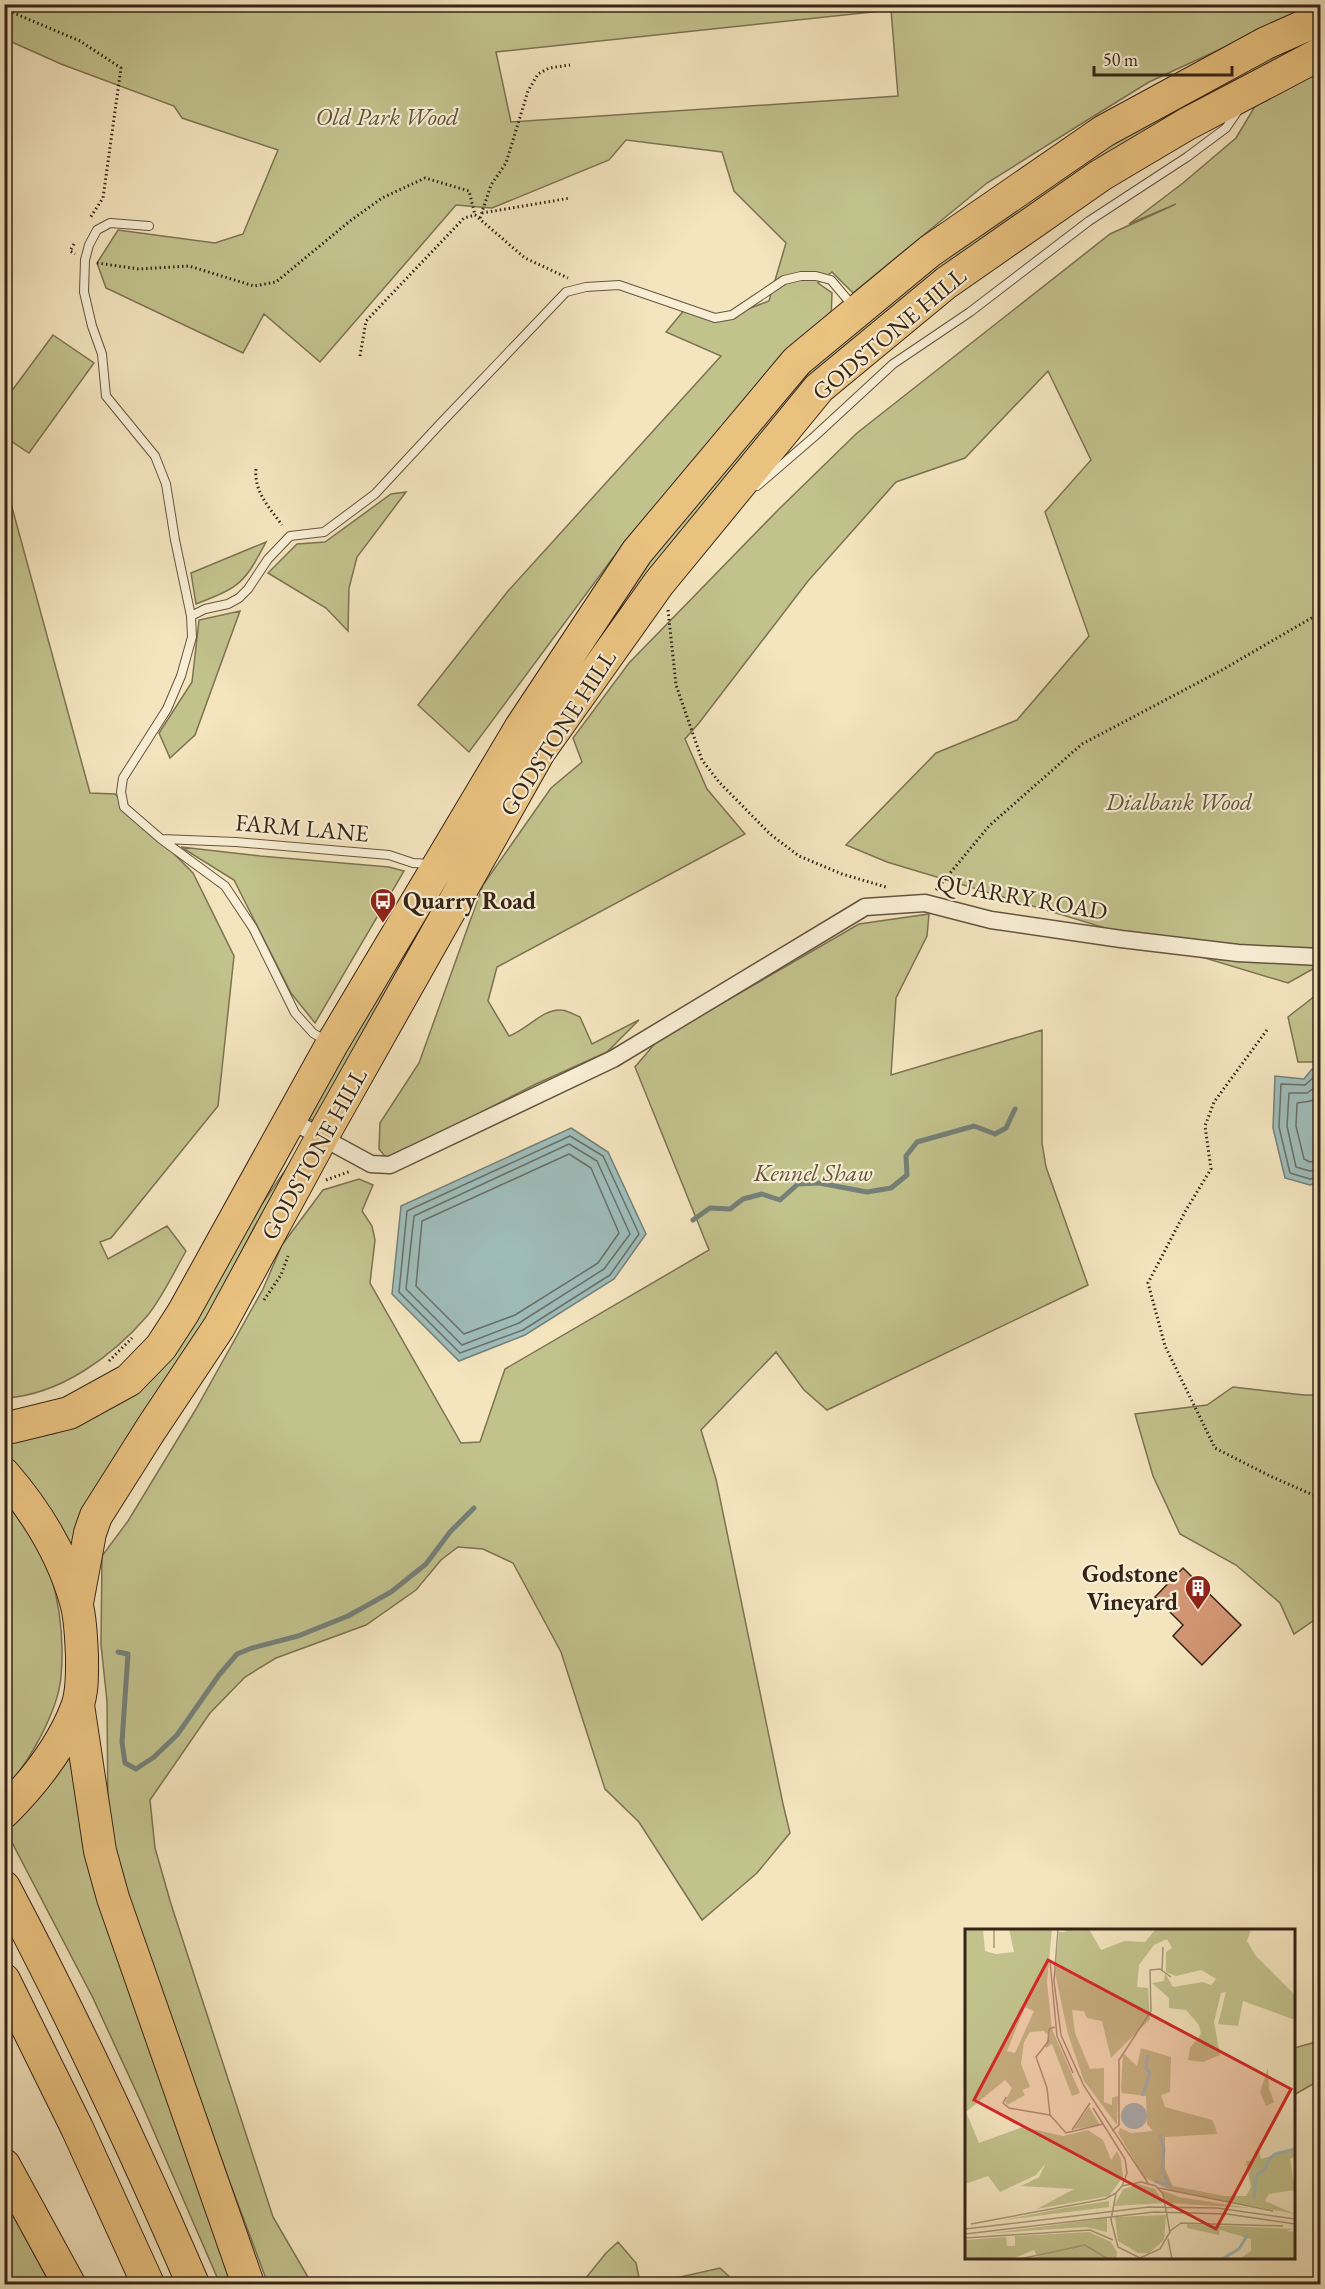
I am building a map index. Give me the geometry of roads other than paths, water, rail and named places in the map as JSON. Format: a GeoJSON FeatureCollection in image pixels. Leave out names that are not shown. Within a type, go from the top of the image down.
{"type":"FeatureCollection","features":[{"type":"Feature","properties":{"kind":"highway","name":"GODSTONE HILL"},"geometry":{"type":"LineString","coordinates":[[4,1427],[69,1413],[129,1380],[161,1347],[183,1313],[332,1044],[521,727],[637,552],[798,360],[858,313],[930,251],[1104,131],[1266,43],[1320,19]]}},
{"type":"Feature","properties":{"kind":"highway","name":"GODSTONE HILL"},"geometry":{"type":"LineString","coordinates":[[77,1603],[90,1533],[96,1516],[219,1328],[322,1137],[539,752],[659,583],[727,507],[819,388],[946,283],[1101,175],[1187,124],[1320,54]]}},
{"type":"Feature","properties":{"kind":"highway"},"geometry":{"type":"LineString","coordinates":[[4,1474],[57,1550],[77,1603],[82,1674],[78,1705],[100,1851],[113,1898],[248,2284]]}},
{"type":"Feature","properties":{"kind":"highway"},"geometry":{"type":"LineString","coordinates":[[4,1812],[25,1791],[52,1757],[78,1705]]}},
{"type":"Feature","properties":{"kind":"highway"},"geometry":{"type":"LineString","coordinates":[[4,1887],[81,2038],[193,2284]]}},
{"type":"Feature","properties":{"kind":"highway"},"geometry":{"type":"LineString","coordinates":[[4,1980],[78,2128],[148,2284]]}},
{"type":"Feature","properties":{"kind":"highway"},"geometry":{"type":"LineString","coordinates":[[4,2165],[69,2284]]}},
{"type":"Feature","properties":{"kind":"street","name":"QUARRY ROAD"},"geometry":{"type":"LineString","coordinates":[[286,1126],[303,1127],[371,1164],[390,1165],[613,1059],[865,908],[925,903],[991,920],[1121,939],[1238,953],[1320,957]]}},
{"type":"Feature","properties":{"kind":"lane"},"geometry":{"type":"LineString","coordinates":[[747,494],[894,364],[970,312],[1089,221],[1187,157],[1226,128],[1253,89]]}},
{"type":"Feature","properties":{"kind":"lane"},"geometry":{"type":"LineString","coordinates":[[149,226],[110,223],[97,230],[89,245],[85,260],[84,292],[102,354],[106,396],[155,456],[166,484],[191,616],[192,637],[181,675],[167,709],[123,778],[121,792],[124,807],[161,839],[225,886],[253,928],[295,1013],[314,1033],[332,1044]]}},
{"type":"Feature","properties":{"kind":"lane"},"geometry":{"type":"LineString","coordinates":[[191,616],[205,609],[228,604],[248,590],[268,559],[290,536],[324,532],[375,494],[566,292],[586,286],[619,285],[716,318],[732,315],[784,280],[801,276],[816,276],[831,280],[858,313]]}},
{"type":"Feature","properties":{"kind":"lane","name":"FARM LANE"},"geometry":{"type":"LineString","coordinates":[[161,839],[236,842],[389,855],[413,863],[439,864]]}},
{"type":"Feature","properties":{"kind":"water"},"geometry":{"type":"Polygon","coordinates":[[[1312,1069],[1320,1071],[1320,1182],[1310,1185],[1285,1178],[1273,1128],[1275,1076],[1304,1079],[1312,1069]]]}},
{"type":"Feature","properties":{"kind":"water"},"geometry":{"type":"Polygon","coordinates":[[[571,1128],[608,1152],[646,1234],[614,1279],[525,1335],[459,1361],[392,1294],[401,1206],[571,1128]]]}},
{"type":"Feature","properties":{"kind":"waterway"},"geometry":{"type":"LineString","coordinates":[[693,1220],[710,1208],[730,1209],[743,1199],[762,1194],[780,1200],[798,1184],[819,1183],[867,1192],[891,1188],[907,1175],[906,1156],[917,1142],[974,1126],[995,1134],[1006,1128],[1015,1109]]}},
{"type":"Feature","properties":{"kind":"waterway"},"geometry":{"type":"LineString","coordinates":[[118,1652],[128,1654],[122,1742],[125,1763],[136,1769],[154,1757],[177,1735],[219,1675],[237,1654],[298,1636],[348,1616],[391,1592],[426,1564],[450,1532],[474,1508]]}},
{"type":"Feature","properties":{"kind":"place","name":"Quarry Road"},"geometry":{"type":"Point","coordinates":[383,924]}},
{"type":"Feature","properties":{"kind":"place","name":"Godstone Vineyard"},"geometry":{"type":"Point","coordinates":[1198,1611]}},
{"type":"Feature","properties":{"kind":"park label","name":"Old Park Wood"},"geometry":{"type":"Point","coordinates":[387,117]}},
{"type":"Feature","properties":{"kind":"park label","name":"Dialbank Wood"},"geometry":{"type":"Point","coordinates":[1179,802]}},
{"type":"Feature","properties":{"kind":"park label","name":"Kennel Shaw"},"geometry":{"type":"Point","coordinates":[813,1173]}}]}
